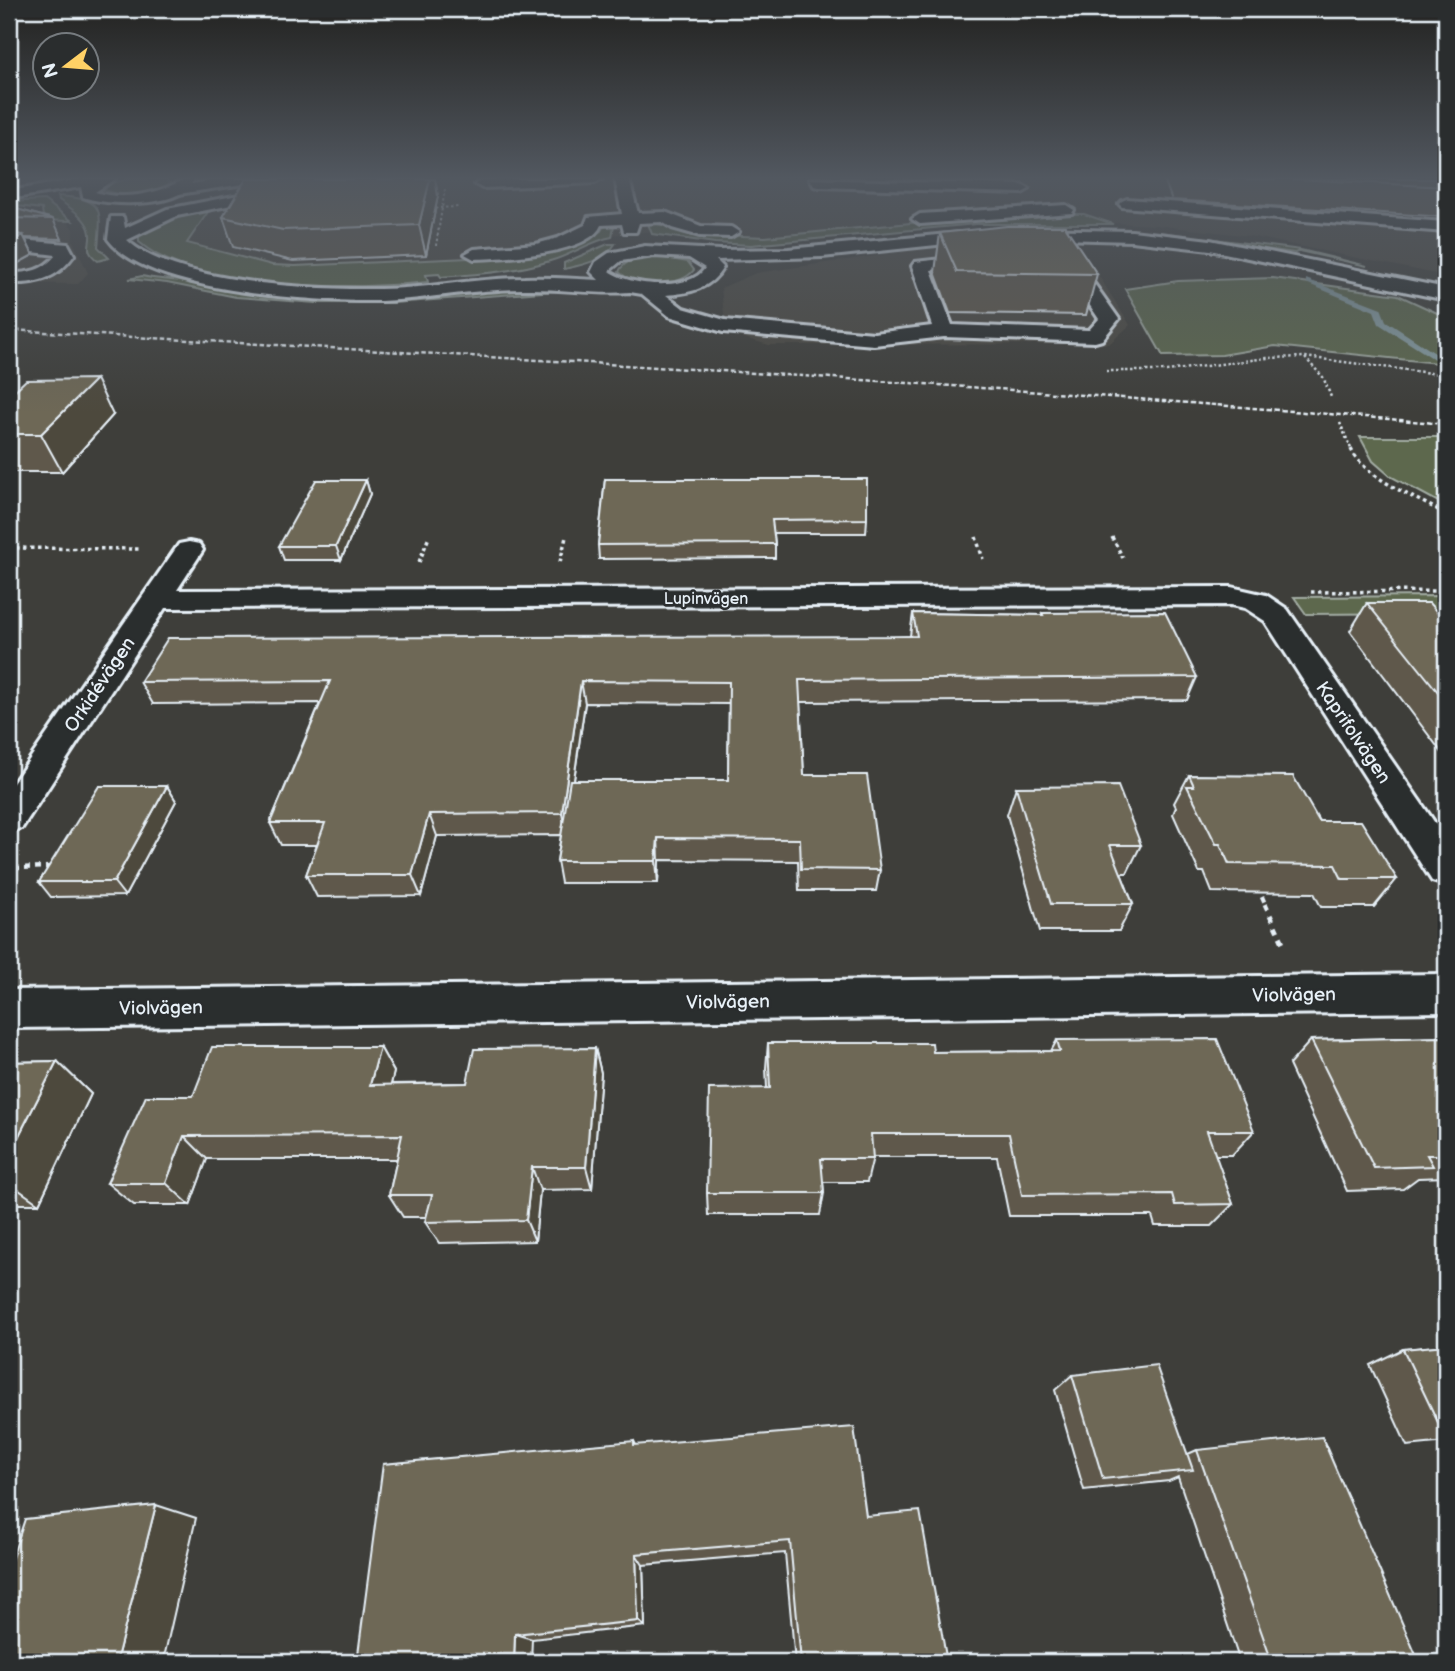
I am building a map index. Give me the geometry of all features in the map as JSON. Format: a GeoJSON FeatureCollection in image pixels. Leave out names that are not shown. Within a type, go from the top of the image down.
{"type":"FeatureCollection","features":[{"type":"Feature","properties":{"kind":"main road"},"geometry":{"type":"LineString","coordinates":[[18,278],[45,275],[58,266],[64,257]]}},
{"type":"Feature","properties":{"kind":"main road"},"geometry":{"type":"LineString","coordinates":[[138,257],[160,267],[205,280],[263,289],[380,295],[523,283],[637,288],[698,282],[742,268],[795,257]]}},
{"type":"Feature","properties":{"kind":"main road"},"geometry":{"type":"LineString","coordinates":[[523,283],[620,257]]}},
{"type":"Feature","properties":{"kind":"main road"},"geometry":{"type":"LineString","coordinates":[[698,282],[713,273],[714,267],[700,257]]}},
{"type":"Feature","properties":{"kind":"main road"},"geometry":{"type":"LineString","coordinates":[[943,331],[921,266],[1012,257]]}},
{"type":"Feature","properties":{"kind":"main road"},"geometry":{"type":"LineString","coordinates":[[612,259],[602,266],[600,272],[604,278],[637,288],[676,312],[723,326],[874,339],[943,331],[1095,336],[1109,319],[1066,257]]}},
{"type":"Feature","properties":{"kind":"main road"},"geometry":{"type":"LineString","coordinates":[[1277,257],[1446,294]]}},
{"type":"Feature","properties":{"kind":"main road"},"geometry":{"type":"LineString","coordinates":[[698,282],[701,319]]}},
{"type":"Feature","properties":{"kind":"main road"},"geometry":{"type":"LineString","coordinates":[[1421,290],[1446,300]]}},
{"type":"Feature","properties":{"kind":"main road","name":"Orkidévägen"},"geometry":{"type":"LineString","coordinates":[[9,818],[189,550]]}},
{"type":"Feature","properties":{"kind":"main road","name":"Lupinvägen"},"geometry":{"type":"LineString","coordinates":[[156,599],[1231,596],[1255,601]]}},
{"type":"Feature","properties":{"kind":"main road","name":"Kaprifolvägen"},"geometry":{"type":"LineString","coordinates":[[1255,601],[1276,615],[1446,870]]}},
{"type":"Feature","properties":{"kind":"main road","name":"Violvägen"},"geometry":{"type":"LineString","coordinates":[[9,1009],[1446,993]]}},
{"type":"Feature","properties":{"kind":"path"},"geometry":{"type":"LineString","coordinates":[[1305,357],[1323,377],[1331,397]]}},
{"type":"Feature","properties":{"kind":"path"},"geometry":{"type":"LineString","coordinates":[[1340,423],[1354,454],[1379,478],[1446,514]]}},
{"type":"Feature","properties":{"kind":"path"},"geometry":{"type":"LineString","coordinates":[[9,548],[189,550]]}},
{"type":"Feature","properties":{"kind":"path"},"geometry":{"type":"LineString","coordinates":[[1255,601],[1280,592],[1446,591]]}},
{"type":"Feature","properties":{"kind":"path"},"geometry":{"type":"LineString","coordinates":[[15,869],[50,867]]}},
{"type":"Feature","properties":{"kind":"path"},"geometry":{"type":"LineString","coordinates":[[1262,897],[1288,954]]}},
{"type":"Feature","properties":{"kind":"shaded area"},"geometry":{"type":"Polygon","coordinates":[[[9,257],[80,257],[88,273],[78,284],[9,283],[9,257]]]}},
{"type":"Feature","properties":{"kind":"shaded area"},"geometry":{"type":"Polygon","coordinates":[[[232,257],[540,257],[522,261],[267,267],[232,257]]]}},
{"type":"Feature","properties":{"kind":"shaded area"},"geometry":{"type":"Polygon","coordinates":[[[867,257],[1087,257],[1130,325],[1109,344],[769,345],[730,334],[724,314],[721,288],[756,273],[867,257]]]}},
{"type":"Feature","properties":{"kind":"shaded area"},"geometry":{"type":"Polygon","coordinates":[[[1353,257],[1446,257],[1446,276],[1353,257]]]}},
{"type":"Feature","properties":{"kind":"green space"},"geometry":{"type":"Polygon","coordinates":[[[93,257],[108,257],[109,258],[98,261],[93,257]]]}},
{"type":"Feature","properties":{"kind":"green space"},"geometry":{"type":"Polygon","coordinates":[[[241,257],[272,265],[295,266],[490,257],[560,257],[537,265],[482,274],[441,277],[439,274],[426,275],[428,282],[360,286],[278,284],[236,279],[198,270],[165,258],[241,257]]]}},
{"type":"Feature","properties":{"kind":"green space"},"geometry":{"type":"Polygon","coordinates":[[[578,257],[601,257],[564,269],[564,263],[578,257]]]}},
{"type":"Feature","properties":{"kind":"green space"},"geometry":{"type":"Polygon","coordinates":[[[658,257],[688,262],[694,270],[679,280],[657,284],[636,281],[619,272],[630,261],[658,257]]]}},
{"type":"Feature","properties":{"kind":"green space"},"geometry":{"type":"Polygon","coordinates":[[[142,276],[247,293],[314,299],[416,299],[537,288],[556,291],[393,303],[316,303],[236,297],[167,283],[129,279],[142,276]]]}},
{"type":"Feature","properties":{"kind":"green space"},"geometry":{"type":"Polygon","coordinates":[[[1273,278],[1398,295],[1446,317],[1446,364],[1275,346],[1222,355],[1163,356],[1125,289],[1178,281],[1273,278]]]}},
{"type":"Feature","properties":{"kind":"green space"},"geometry":{"type":"Polygon","coordinates":[[[1360,437],[1446,437],[1446,506],[1390,476],[1373,461],[1360,437]]]}},
{"type":"Feature","properties":{"kind":"green space"},"geometry":{"type":"Polygon","coordinates":[[[1446,596],[1446,613],[1306,614],[1294,597],[1446,596]]]}},
{"type":"Feature","properties":{"kind":"building"},"geometry":{"type":"Polygon","coordinates":[[[950,257],[1086,257],[1097,274],[957,272],[950,257]]]}},
{"type":"Feature","properties":{"kind":"building"},"geometry":{"type":"Polygon","coordinates":[[[96,379],[41,434],[9,434],[9,396],[26,380],[96,379]]]}},
{"type":"Feature","properties":{"kind":"building"},"geometry":{"type":"Polygon","coordinates":[[[605,479],[867,479],[867,519],[772,520],[775,544],[598,545],[605,479]]]}},
{"type":"Feature","properties":{"kind":"building"},"geometry":{"type":"Polygon","coordinates":[[[316,480],[366,480],[336,546],[279,546],[316,480]]]}},
{"type":"Feature","properties":{"kind":"building"},"geometry":{"type":"Polygon","coordinates":[[[1367,603],[1429,603],[1446,622],[1446,702],[1367,603]]]}},
{"type":"Feature","properties":{"kind":"building"},"geometry":{"type":"Polygon","coordinates":[[[1165,612],[1197,677],[799,680],[804,775],[867,775],[880,870],[801,869],[800,839],[658,838],[656,861],[557,861],[570,780],[728,780],[729,682],[581,681],[562,813],[429,814],[412,875],[306,875],[325,823],[270,823],[330,681],[140,682],[168,638],[917,636],[913,613],[1043,615],[1042,613],[1165,612]]]}},
{"type":"Feature","properties":{"kind":"building"},"geometry":{"type":"Polygon","coordinates":[[[1189,775],[1293,776],[1319,821],[1361,821],[1397,879],[1342,879],[1335,865],[1229,864],[1187,786],[1194,786],[1189,775]]]}},
{"type":"Feature","properties":{"kind":"building"},"geometry":{"type":"Polygon","coordinates":[[[99,786],[167,786],[114,882],[39,882],[99,786]]]}},
{"type":"Feature","properties":{"kind":"building"},"geometry":{"type":"Polygon","coordinates":[[[1118,786],[1141,845],[1110,845],[1133,904],[1051,904],[1016,787],[1118,786]]]}},
{"type":"Feature","properties":{"kind":"building"},"geometry":{"type":"Polygon","coordinates":[[[1446,1037],[1446,1155],[1427,1155],[1433,1166],[1374,1168],[1311,1040],[1446,1037]]]}},
{"type":"Feature","properties":{"kind":"building"},"geometry":{"type":"Polygon","coordinates":[[[1217,1039],[1254,1131],[1207,1131],[1233,1204],[1175,1205],[1172,1194],[1022,1195],[1009,1134],[871,1134],[873,1159],[821,1159],[824,1193],[707,1193],[709,1089],[770,1088],[768,1043],[932,1043],[933,1052],[1060,1051],[1057,1040],[1217,1039]]]}},
{"type":"Feature","properties":{"kind":"building"},"geometry":{"type":"Polygon","coordinates":[[[212,1047],[380,1047],[370,1085],[467,1083],[474,1049],[595,1048],[586,1167],[532,1167],[526,1220],[425,1222],[432,1195],[389,1195],[402,1135],[184,1136],[166,1183],[107,1183],[146,1096],[193,1096],[212,1047]]]}},
{"type":"Feature","properties":{"kind":"building"},"geometry":{"type":"Polygon","coordinates":[[[57,1061],[9,1155],[9,1062],[57,1061]]]}},
{"type":"Feature","properties":{"kind":"building"},"geometry":{"type":"Polygon","coordinates":[[[1446,1345],[1446,1432],[1443,1433],[1403,1349],[1446,1345]]]}},
{"type":"Feature","properties":{"kind":"building"},"geometry":{"type":"Polygon","coordinates":[[[1156,1365],[1193,1470],[1103,1479],[1072,1375],[1156,1365]]]}},
{"type":"Feature","properties":{"kind":"building"},"geometry":{"type":"Polygon","coordinates":[[[854,1427],[866,1516],[920,1511],[947,1662],[801,1662],[790,1541],[636,1554],[638,1621],[515,1634],[514,1662],[357,1662],[383,1464],[634,1441],[634,1445],[854,1427]]]}},
{"type":"Feature","properties":{"kind":"building"},"geometry":{"type":"Polygon","coordinates":[[[1322,1437],[1419,1662],[1272,1662],[1197,1450],[1322,1437]]]}},
{"type":"Feature","properties":{"kind":"building"},"geometry":{"type":"Polygon","coordinates":[[[156,1505],[116,1662],[9,1662],[9,1567],[25,1519],[156,1505]]]}},
{"type":"Feature","properties":{"kind":"waterway"},"geometry":{"type":"LineString","coordinates":[[1309,281],[1378,310],[1382,322],[1437,357]]}},
{"type":"Feature","properties":{"kind":"railway"},"geometry":{"type":"LineString","coordinates":[[9,330],[908,383],[1446,424]]}}]}
